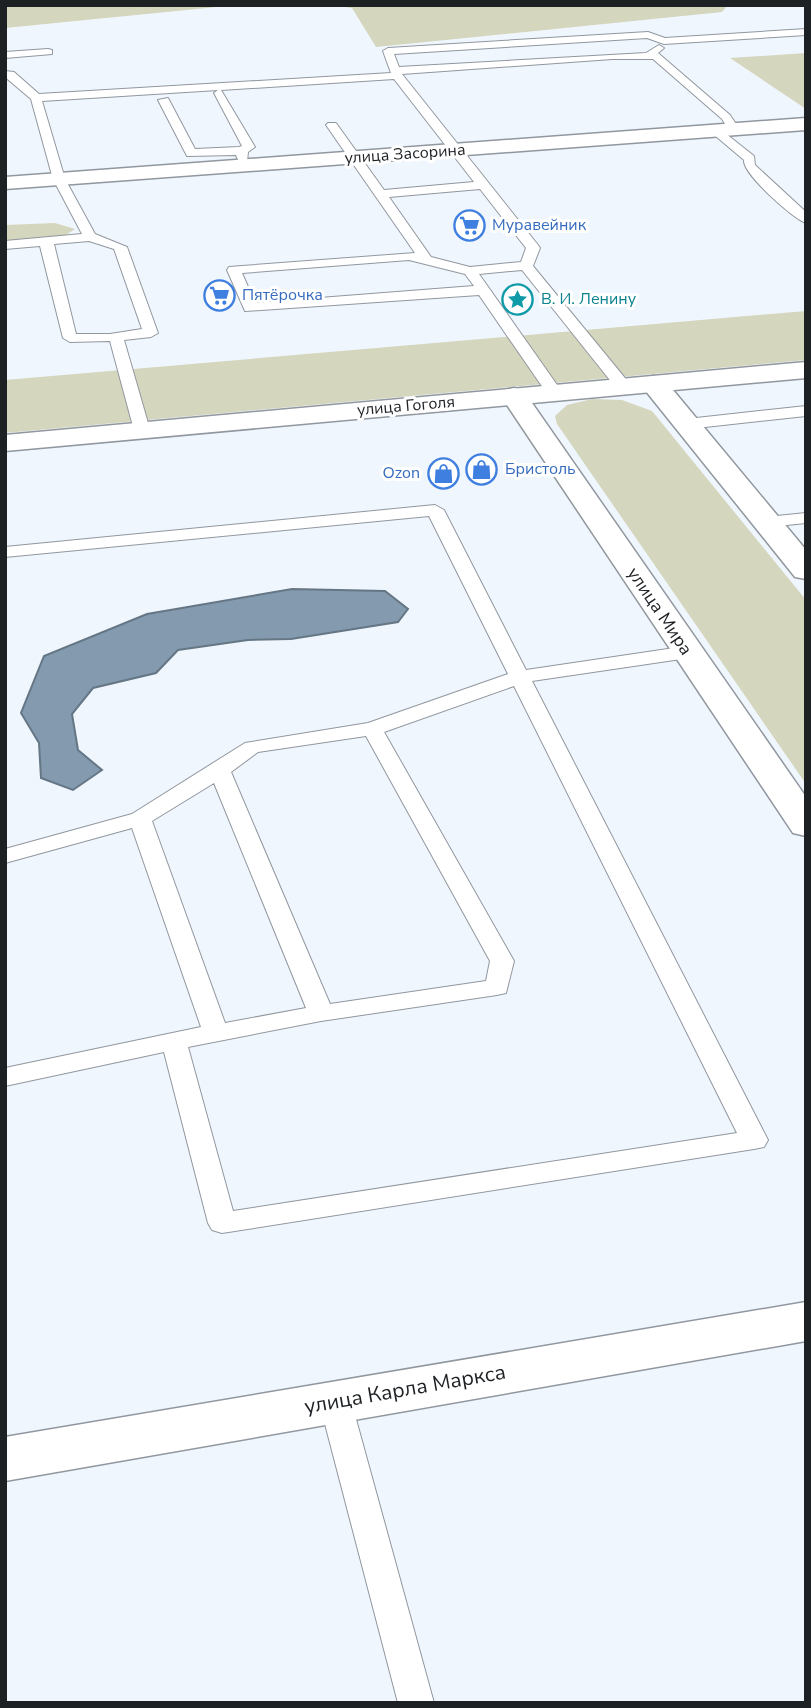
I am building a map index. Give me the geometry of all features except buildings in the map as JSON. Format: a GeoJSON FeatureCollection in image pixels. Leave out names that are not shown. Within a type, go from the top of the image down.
{"type":"FeatureCollection","features":[{"type":"Feature","properties":{"kind":"street","name":"улица Засорина"},"geometry":{"type":"LineString","coordinates":[[5,183],[243,158],[356,157],[806,124]]}},
{"type":"Feature","properties":{"kind":"street","name":"улица Гоголя"},"geometry":{"type":"LineString","coordinates":[[5,443],[806,370]]}},
{"type":"Feature","properties":{"kind":"street"},"geometry":{"type":"LineString","coordinates":[[654,384],[806,570]]}},
{"type":"Feature","properties":{"kind":"street","name":"улица Мира"},"geometry":{"type":"LineString","coordinates":[[514,396],[806,825]]}},
{"type":"Feature","properties":{"kind":"street","name":"улица Карла Маркса"},"geometry":{"type":"LineString","coordinates":[[5,1459],[806,1321]]}},
{"type":"Feature","properties":{"kind":"lane"},"geometry":{"type":"LineString","coordinates":[[526,266],[533,248],[396,73],[388,51],[648,35],[664,41],[806,32]]}},
{"type":"Feature","properties":{"kind":"lane"},"geometry":{"type":"LineString","coordinates":[[664,41],[667,45],[651,52],[726,117],[725,130],[750,159],[749,166],[779,197],[806,219]]}},
{"type":"Feature","properties":{"kind":"lane"},"geometry":{"type":"LineString","coordinates":[[5,55],[48,52]]}},
{"type":"Feature","properties":{"kind":"lane"},"geometry":{"type":"LineString","coordinates":[[36,98],[612,56],[656,57]]}},
{"type":"Feature","properties":{"kind":"lane"},"geometry":{"type":"LineString","coordinates":[[5,74],[10,74],[36,98],[59,179],[90,237]]}},
{"type":"Feature","properties":{"kind":"lane"},"geometry":{"type":"LineString","coordinates":[[164,100],[191,153],[243,158],[249,147],[220,93]]}},
{"type":"Feature","properties":{"kind":"lane"},"geometry":{"type":"LineString","coordinates":[[332,125],[426,260]]}},
{"type":"Feature","properties":{"kind":"lane"},"geometry":{"type":"LineString","coordinates":[[381,194],[483,185]]}},
{"type":"Feature","properties":{"kind":"lane"},"geometry":{"type":"LineString","coordinates":[[5,245],[90,237],[120,247],[151,332],[116,336],[142,430]]}},
{"type":"Feature","properties":{"kind":"lane"},"geometry":{"type":"LineString","coordinates":[[46,241],[70,338],[106,338]]}},
{"type":"Feature","properties":{"kind":"lane"},"geometry":{"type":"LineString","coordinates":[[483,290],[250,307],[234,270],[409,256],[470,271],[526,266]]}},
{"type":"Feature","properties":{"kind":"lane"},"geometry":{"type":"LineString","coordinates":[[526,266],[623,386]]}},
{"type":"Feature","properties":{"kind":"lane"},"geometry":{"type":"LineString","coordinates":[[470,271],[554,393]]}},
{"type":"Feature","properties":{"kind":"lane"},"geometry":{"type":"LineString","coordinates":[[687,424],[806,411]]}},
{"type":"Feature","properties":{"kind":"lane"},"geometry":{"type":"LineString","coordinates":[[5,552],[435,510],[754,1140],[222,1223],[174,1041]]}},
{"type":"Feature","properties":{"kind":"lane"},"geometry":{"type":"LineString","coordinates":[[767,522],[806,518]]}},
{"type":"Feature","properties":{"kind":"lane"},"geometry":{"type":"LineString","coordinates":[[5,856],[141,819],[252,747],[372,729],[520,677],[688,652]]}},
{"type":"Feature","properties":{"kind":"lane"},"geometry":{"type":"LineString","coordinates":[[5,1077],[321,1013],[497,987],[502,961],[372,729]]}},
{"type":"Feature","properties":{"kind":"lane"},"geometry":{"type":"LineString","coordinates":[[220,770],[321,1013]]}},
{"type":"Feature","properties":{"kind":"lane"},"geometry":{"type":"LineString","coordinates":[[141,819],[216,1033]]}},
{"type":"Feature","properties":{"kind":"lane"},"geometry":{"type":"LineString","coordinates":[[335,1401],[416,1703]]}},
{"type":"Feature","properties":{"kind":"green space"},"geometry":{"type":"Polygon","coordinates":[[[5,5],[237,5],[5,28],[5,5]]]}},
{"type":"Feature","properties":{"kind":"green space"},"geometry":{"type":"Polygon","coordinates":[[[330,5],[728,5],[722,12],[376,47],[352,8],[330,5]]]}},
{"type":"Feature","properties":{"kind":"green space"},"geometry":{"type":"Polygon","coordinates":[[[806,53],[806,109],[730,58],[806,53]]]}},
{"type":"Feature","properties":{"kind":"green space"},"geometry":{"type":"Polygon","coordinates":[[[55,223],[75,229],[63,237],[5,241],[5,225],[55,223]]]}},
{"type":"Feature","properties":{"kind":"green space"},"geometry":{"type":"Polygon","coordinates":[[[806,311],[806,360],[5,433],[5,380],[806,311]]]}},
{"type":"Feature","properties":{"kind":"green space"},"geometry":{"type":"Polygon","coordinates":[[[592,399],[622,400],[652,411],[806,600],[806,784],[557,424],[555,416],[567,405],[592,399]]]}},
{"type":"Feature","properties":{"kind":"water"},"geometry":{"type":"Polygon","coordinates":[[[292,589],[385,591],[408,609],[398,622],[291,639],[248,640],[178,650],[156,673],[93,688],[72,714],[78,750],[102,770],[73,790],[41,778],[39,743],[21,713],[44,656],[147,614],[292,589]]]}},
{"type":"Feature","properties":{"kind":"place","name":"Муравейник"},"geometry":{"type":"Point","coordinates":[469,225]}},
{"type":"Feature","properties":{"kind":"place","name":"Пятёрочка"},"geometry":{"type":"Point","coordinates":[219,295]}},
{"type":"Feature","properties":{"kind":"place","name":"В. И. Ленину"},"geometry":{"type":"Point","coordinates":[518,299]}},
{"type":"Feature","properties":{"kind":"place","name":"Бристоль"},"geometry":{"type":"Point","coordinates":[482,469]}},
{"type":"Feature","properties":{"kind":"place","name":"Ozon"},"geometry":{"type":"Point","coordinates":[443,473]}}]}
